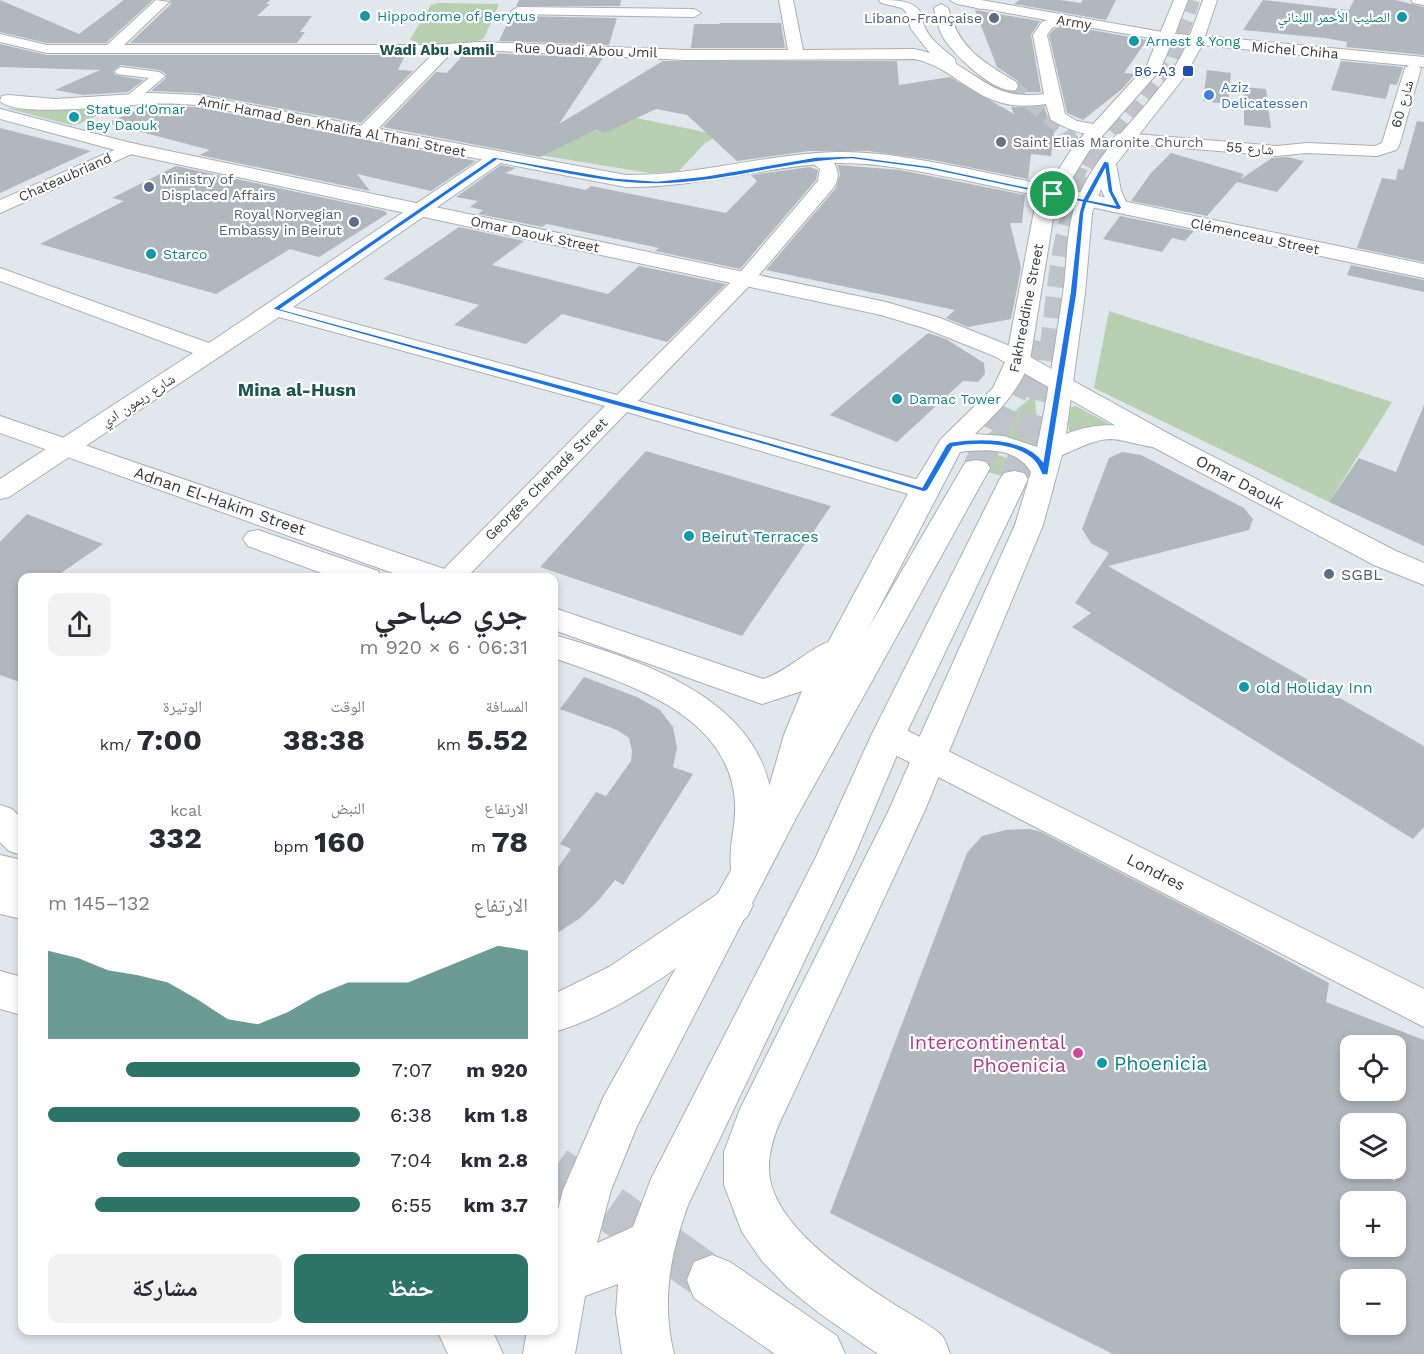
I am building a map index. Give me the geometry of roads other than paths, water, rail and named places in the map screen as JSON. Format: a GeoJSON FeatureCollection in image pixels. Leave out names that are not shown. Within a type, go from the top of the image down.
{"type":"FeatureCollection","features":[{"type":"Feature","properties":{"kind":"main road"},"geometry":{"type":"LineString","coordinates":[[959,0],[981,5]]}},
{"type":"Feature","properties":{"kind":"main road","name":"Fakhreddine Street"},"geometry":{"type":"LineString","coordinates":[[780,812],[801,735],[838,651],[924,490],[963,456],[1011,380],[1018,360],[1046,206],[1082,148],[1154,67],[1181,0]]}},
{"type":"Feature","properties":{"kind":"main road"},"geometry":{"type":"LineString","coordinates":[[924,1354],[840,1296],[786,1253],[759,1220],[750,1196],[747,1153],[763,1109],[907,810],[1029,525],[1036,467],[1065,355],[1085,201],[1106,162],[1123,138],[1174,81],[1186,63],[1210,0]]}},
{"type":"Feature","properties":{"kind":"main road"},"geometry":{"type":"LineString","coordinates":[[1418,0],[1424,1]]}},
{"type":"Feature","properties":{"kind":"main road"},"geometry":{"type":"LineString","coordinates":[[941,8],[947,34],[955,45],[977,64],[1010,86]]}},
{"type":"Feature","properties":{"kind":"main road","name":"Michel Chiha"},"geometry":{"type":"LineString","coordinates":[[1168,37],[1394,60],[1420,67]]}},
{"type":"Feature","properties":{"kind":"main road","name":"Amir Hamad Ben Khalifa Al Thani Street"},"geometry":{"type":"LineString","coordinates":[[0,98],[29,103],[56,104],[150,98],[197,100],[608,179],[657,182],[705,177],[816,159],[852,158],[889,161],[1085,201]]}},
{"type":"Feature","properties":{"kind":"main road"},"geometry":{"type":"LineString","coordinates":[[69,133],[150,98]]}},
{"type":"Feature","properties":{"kind":"main road","name":"Omar Daouk Street"},"geometry":{"type":"LineString","coordinates":[[0,114],[130,148],[886,309],[971,337],[1018,360],[1059,385]]}},
{"type":"Feature","properties":{"kind":"main road"},"geometry":{"type":"LineString","coordinates":[[1106,162],[1111,191],[1119,208]]}},
{"type":"Feature","properties":{"kind":"main road","name":"Clémenceau Street"},"geometry":{"type":"LineString","coordinates":[[1085,201],[1424,271]]}},
{"type":"Feature","properties":{"kind":"main road","name":"Omar Daouk"},"geometry":{"type":"LineString","coordinates":[[1059,385],[1385,558],[1424,575]]}},
{"type":"Feature","properties":{"kind":"main road","name":"Adnan El-Hakim Street"},"geometry":{"type":"LineString","coordinates":[[0,424],[56,454],[354,573]]}},
{"type":"Feature","properties":{"kind":"main road"},"geometry":{"type":"LineString","coordinates":[[1036,467],[1085,436],[1103,432],[1132,434],[1162,441]]}},
{"type":"Feature","properties":{"kind":"main road"},"geometry":{"type":"LineString","coordinates":[[558,1288],[587,1190],[611,1130],[741,889],[963,456],[988,441],[1012,446],[1038,460],[888,736],[834,859],[691,1147],[650,1244],[640,1319],[648,1354]]}},
{"type":"Feature","properties":{"kind":"main road","name":"Adnan El-Hakim Street"},"geometry":{"type":"LineString","coordinates":[[0,444],[56,454],[424,573]]}},
{"type":"Feature","properties":{"kind":"main road"},"geometry":{"type":"LineString","coordinates":[[558,620],[762,692],[790,683],[838,651]]}},
{"type":"Feature","properties":{"kind":"main road"},"geometry":{"type":"LineString","coordinates":[[558,648],[671,692],[697,708],[735,744],[751,783],[754,803],[741,889],[617,982],[586,1000],[558,1012]]}},
{"type":"Feature","properties":{"kind":"main road"},"geometry":{"type":"LineString","coordinates":[[0,871],[18,875]]}},
{"type":"Feature","properties":{"kind":"main road"},"geometry":{"type":"LineString","coordinates":[[0,897],[18,901]]}},
{"type":"Feature","properties":{"kind":"main road"},"geometry":{"type":"LineString","coordinates":[[0,990],[18,995]]}},
{"type":"Feature","properties":{"kind":"main road"},"geometry":{"type":"LineString","coordinates":[[558,1294],[598,1268],[650,1244]]}},
{"type":"Feature","properties":{"kind":"main road"},"geometry":{"type":"LineString","coordinates":[[712,1280],[819,1354]]}},
{"type":"Feature","properties":{"kind":"main road"},"geometry":{"type":"LineString","coordinates":[[465,1335],[477,1354]]}},
{"type":"Feature","properties":{"kind":"main road"},"geometry":{"type":"LineString","coordinates":[[549,1354],[552,1335]]}},
{"type":"Feature","properties":{"kind":"street"},"geometry":{"type":"LineString","coordinates":[[786,0],[796,55]]}},
{"type":"Feature","properties":{"kind":"street"},"geometry":{"type":"LineString","coordinates":[[886,0],[907,5],[913,10],[918,29],[933,48],[963,73]]}},
{"type":"Feature","properties":{"kind":"street"},"geometry":{"type":"LineString","coordinates":[[112,48],[162,2]]}},
{"type":"Feature","properties":{"kind":"street","name":"Army"},"geometry":{"type":"LineString","coordinates":[[981,5],[1168,37]]}},
{"type":"Feature","properties":{"kind":"street"},"geometry":{"type":"LineString","coordinates":[[518,11],[630,17],[694,13]]}},
{"type":"Feature","properties":{"kind":"street"},"geometry":{"type":"LineString","coordinates":[[1059,20],[1047,25],[1040,35],[1060,120],[1098,130]]}},
{"type":"Feature","properties":{"kind":"street","name":"Rue Ouadi Abou Jmil"},"geometry":{"type":"LineString","coordinates":[[0,38],[47,49],[430,49],[479,46],[620,46],[686,55],[914,54],[937,59],[997,96],[1023,101],[1053,98]]}},
{"type":"Feature","properties":{"kind":"street"},"geometry":{"type":"LineString","coordinates":[[358,130],[448,48]]}},
{"type":"Feature","properties":{"kind":"street"},"geometry":{"type":"LineString","coordinates":[[15,58],[47,49]]}},
{"type":"Feature","properties":{"kind":"street"},"geometry":{"type":"LineString","coordinates":[[358,130],[430,49]]}},
{"type":"Feature","properties":{"kind":"street","name":"شارع 60"},"geometry":{"type":"LineString","coordinates":[[1377,151],[1390,146],[1404,92],[1420,67]]}},
{"type":"Feature","properties":{"kind":"street"},"geometry":{"type":"LineString","coordinates":[[121,71],[159,76],[131,99]]}},
{"type":"Feature","properties":{"kind":"street","name":"شارع 55"},"geometry":{"type":"LineString","coordinates":[[1123,138],[1277,151],[1301,148],[1377,151]]}},
{"type":"Feature","properties":{"kind":"street","name":"Chateaubriand"},"geometry":{"type":"LineString","coordinates":[[0,207],[130,148]]}},
{"type":"Feature","properties":{"kind":"street","name":"شارع ريمون ادي"},"geometry":{"type":"LineString","coordinates":[[0,491],[276,309],[496,158]]}},
{"type":"Feature","properties":{"kind":"street","name":"Georges Chehadé Street"},"geometry":{"type":"LineString","coordinates":[[454,573],[745,279],[827,183],[831,175],[830,169],[816,159]]}},
{"type":"Feature","properties":{"kind":"street"},"geometry":{"type":"LineString","coordinates":[[0,274],[211,352]]}},
{"type":"Feature","properties":{"kind":"street"},"geometry":{"type":"LineString","coordinates":[[276,309],[620,405],[758,440],[924,490]]}},
{"type":"Feature","properties":{"kind":"street","name":"Londres"},"geometry":{"type":"LineString","coordinates":[[888,736],[1424,1009]]}},
{"type":"Feature","properties":{"kind":"street"},"geometry":{"type":"LineString","coordinates":[[0,819],[18,838]]}},
{"type":"Feature","properties":{"kind":"tunnel"},"geometry":{"type":"LineString","coordinates":[[1100,153],[1172,60],[1192,0]]}},
{"type":"Feature","properties":{"kind":"tunnel"},"geometry":{"type":"LineString","coordinates":[[1010,86],[1063,128],[1077,152]]}},
{"type":"Feature","properties":{"kind":"tunnel"},"geometry":{"type":"LineString","coordinates":[[1050,349],[1060,272],[1070,222],[1088,174],[1102,151]]}},
{"type":"Feature","properties":{"kind":"tunnel"},"geometry":{"type":"LineString","coordinates":[[1069,185],[1080,162],[1077,152]]}},
{"type":"Feature","properties":{"kind":"tunnel"},"geometry":{"type":"LineString","coordinates":[[1029,349],[1032,339]]}},
{"type":"Feature","properties":{"kind":"tunnel"},"geometry":{"type":"LineString","coordinates":[[976,468],[1023,374],[1030,348]]}},
{"type":"Feature","properties":{"kind":"tunnel"},"geometry":{"type":"LineString","coordinates":[[1014,479],[1045,383],[1050,348]]}},
{"type":"Feature","properties":{"kind":"tunnel"},"geometry":{"type":"LineString","coordinates":[[558,1172],[712,1280]]}},
{"type":"Feature","properties":{"kind":"place","name":"Hippodrome of Berytus"},"geometry":{"type":"Point","coordinates":[365,16]}},
{"type":"Feature","properties":{"kind":"place","name":"الصليب الأحمر اللبناني"},"geometry":{"type":"Point","coordinates":[1402,17]}},
{"type":"Feature","properties":{"kind":"place","name":"Libano-Française"},"geometry":{"type":"Point","coordinates":[994,18]}},
{"type":"Feature","properties":{"kind":"place","name":"Arnest & Yong"},"geometry":{"type":"Point","coordinates":[1134,41]}},
{"type":"Feature","properties":{"kind":"place","name":"B6-A3"},"geometry":{"type":"Point","coordinates":[1188,71]}},
{"type":"Feature","properties":{"kind":"place","name":"Aziz Delicatessen"},"geometry":{"type":"Point","coordinates":[1209,95]}},
{"type":"Feature","properties":{"kind":"place","name":"Statue d'Omar Bey Daouk"},"geometry":{"type":"Point","coordinates":[74,117]}},
{"type":"Feature","properties":{"kind":"place","name":"Saint Elias Maronite Church"},"geometry":{"type":"Point","coordinates":[1001,142]}},
{"type":"Feature","properties":{"kind":"place","name":"Ministry of Displaced Affairs"},"geometry":{"type":"Point","coordinates":[149,187]}},
{"type":"Feature","properties":{"kind":"place","name":"Royal Norvegian Embassy in Beirut"},"geometry":{"type":"Point","coordinates":[354,222]}},
{"type":"Feature","properties":{"kind":"place","name":"Starco"},"geometry":{"type":"Point","coordinates":[151,254]}},
{"type":"Feature","properties":{"kind":"place","name":"Damac Tower"},"geometry":{"type":"Point","coordinates":[897,399]}},
{"type":"Feature","properties":{"kind":"place","name":"Beirut Terraces"},"geometry":{"type":"Point","coordinates":[689,536]}},
{"type":"Feature","properties":{"kind":"place","name":"SGBL"},"geometry":{"type":"Point","coordinates":[1329,574]}},
{"type":"Feature","properties":{"kind":"place","name":"old Holiday Inn"},"geometry":{"type":"Point","coordinates":[1244,687]}},
{"type":"Feature","properties":{"kind":"place","name":"Intercontinental Phoenicia"},"geometry":{"type":"Point","coordinates":[1078,1053]}},
{"type":"Feature","properties":{"kind":"place","name":"Phoenicia"},"geometry":{"type":"Point","coordinates":[1102,1063]}},
{"type":"Feature","properties":{"kind":"district","name":"Wadi Abu Jamil"},"geometry":{"type":"Point","coordinates":[437,50]}},
{"type":"Feature","properties":{"kind":"district","name":"Mina al-Husn"},"geometry":{"type":"Point","coordinates":[297,389]}}]}
